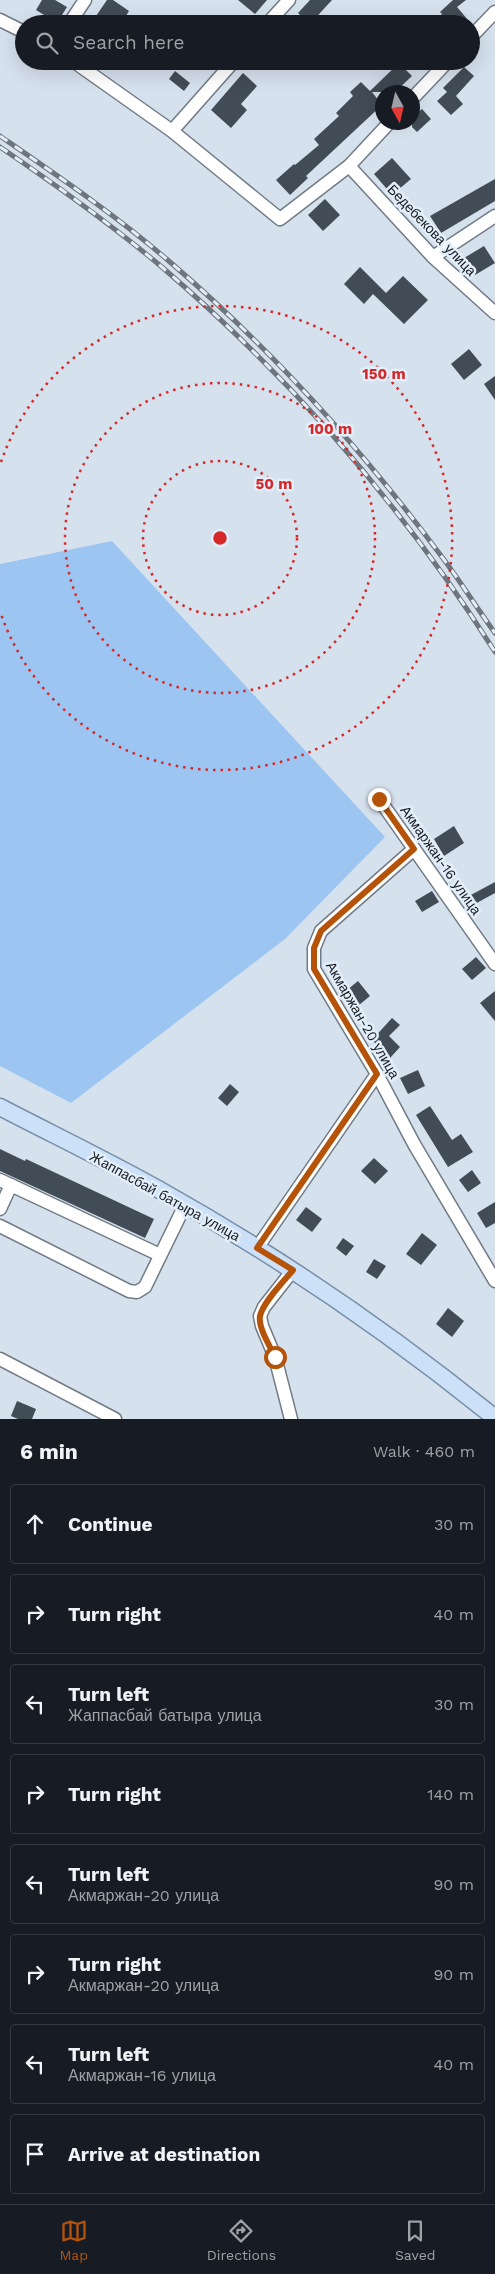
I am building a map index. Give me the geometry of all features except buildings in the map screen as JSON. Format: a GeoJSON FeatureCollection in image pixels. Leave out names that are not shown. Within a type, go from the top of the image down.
{"type":"FeatureCollection","features":[{"type":"Feature","properties":{"kind":"main road","name":"Жаппасбай батыра улица"},"geometry":{"type":"LineString","coordinates":[[0,1107],[185,1205],[293,1270],[445,1378],[495,1418]]}},
{"type":"Feature","properties":{"kind":"street"},"geometry":{"type":"LineString","coordinates":[[75,15],[85,0]]}},
{"type":"Feature","properties":{"kind":"street"},"geometry":{"type":"LineString","coordinates":[[275,15],[288,0]]}},
{"type":"Feature","properties":{"kind":"street"},"geometry":{"type":"LineString","coordinates":[[480,28],[495,12]]}},
{"type":"Feature","properties":{"kind":"street"},"geometry":{"type":"LineString","coordinates":[[0,20],[15,28]]}},
{"type":"Feature","properties":{"kind":"street"},"geometry":{"type":"LineString","coordinates":[[86,70],[172,131],[280,219],[349,166],[383,130]]}},
{"type":"Feature","properties":{"kind":"street"},"geometry":{"type":"LineString","coordinates":[[172,131],[226,70]]}},
{"type":"Feature","properties":{"kind":"street"},"geometry":{"type":"LineString","coordinates":[[420,91],[439,70]]}},
{"type":"Feature","properties":{"kind":"street","name":"Бедебекова улица"},"geometry":{"type":"LineString","coordinates":[[349,166],[433,257],[495,313]]}},
{"type":"Feature","properties":{"kind":"street"},"geometry":{"type":"LineString","coordinates":[[433,257],[495,216]]}},
{"type":"Feature","properties":{"kind":"street","name":"Акмаржан-16 улица"},"geometry":{"type":"LineString","coordinates":[[379,799],[495,964]]}},
{"type":"Feature","properties":{"kind":"street","name":"Акмаржан-20 улица"},"geometry":{"type":"LineString","coordinates":[[414,849],[321,931],[314,948],[314,969],[377,1074],[414,1144],[495,1281]]}},
{"type":"Feature","properties":{"kind":"street"},"geometry":{"type":"LineString","coordinates":[[257,1248],[377,1074]]}},
{"type":"Feature","properties":{"kind":"street"},"geometry":{"type":"LineString","coordinates":[[0,1209],[5,1182],[160,1255]]}},
{"type":"Feature","properties":{"kind":"street"},"geometry":{"type":"LineString","coordinates":[[0,1226],[129,1291],[137,1292],[145,1287],[185,1205]]}},
{"type":"Feature","properties":{"kind":"street"},"geometry":{"type":"LineString","coordinates":[[291,1419],[275,1357],[262,1326],[260,1316],[264,1307],[293,1270]]}},
{"type":"Feature","properties":{"kind":"street"},"geometry":{"type":"LineString","coordinates":[[0,1359],[115,1419]]}},
{"type":"Feature","properties":{"kind":"shaded area"},"geometry":{"type":"Polygon","coordinates":[[[112,541],[385,837],[285,939],[71,1103],[0,1066],[0,564],[112,541]]]}},
{"type":"Feature","properties":{"kind":"railway"},"geometry":{"type":"LineString","coordinates":[[0,136],[87,197],[150,245],[207,295],[278,364],[346,437],[378,475],[446,563],[495,633]]}},
{"type":"Feature","properties":{"kind":"railway"},"geometry":{"type":"LineString","coordinates":[[0,147],[83,205],[163,268],[211,310],[301,400],[384,496],[423,547],[495,652]]}},
{"type":"Feature","properties":{"kind":"route"},"geometry":{"type":"LineString","coordinates":[[275,1357],[266,1339],[260,1316],[264,1307],[293,1270],[257,1248],[377,1074],[314,969],[314,948],[321,931],[414,849],[379,799]]}}]}
